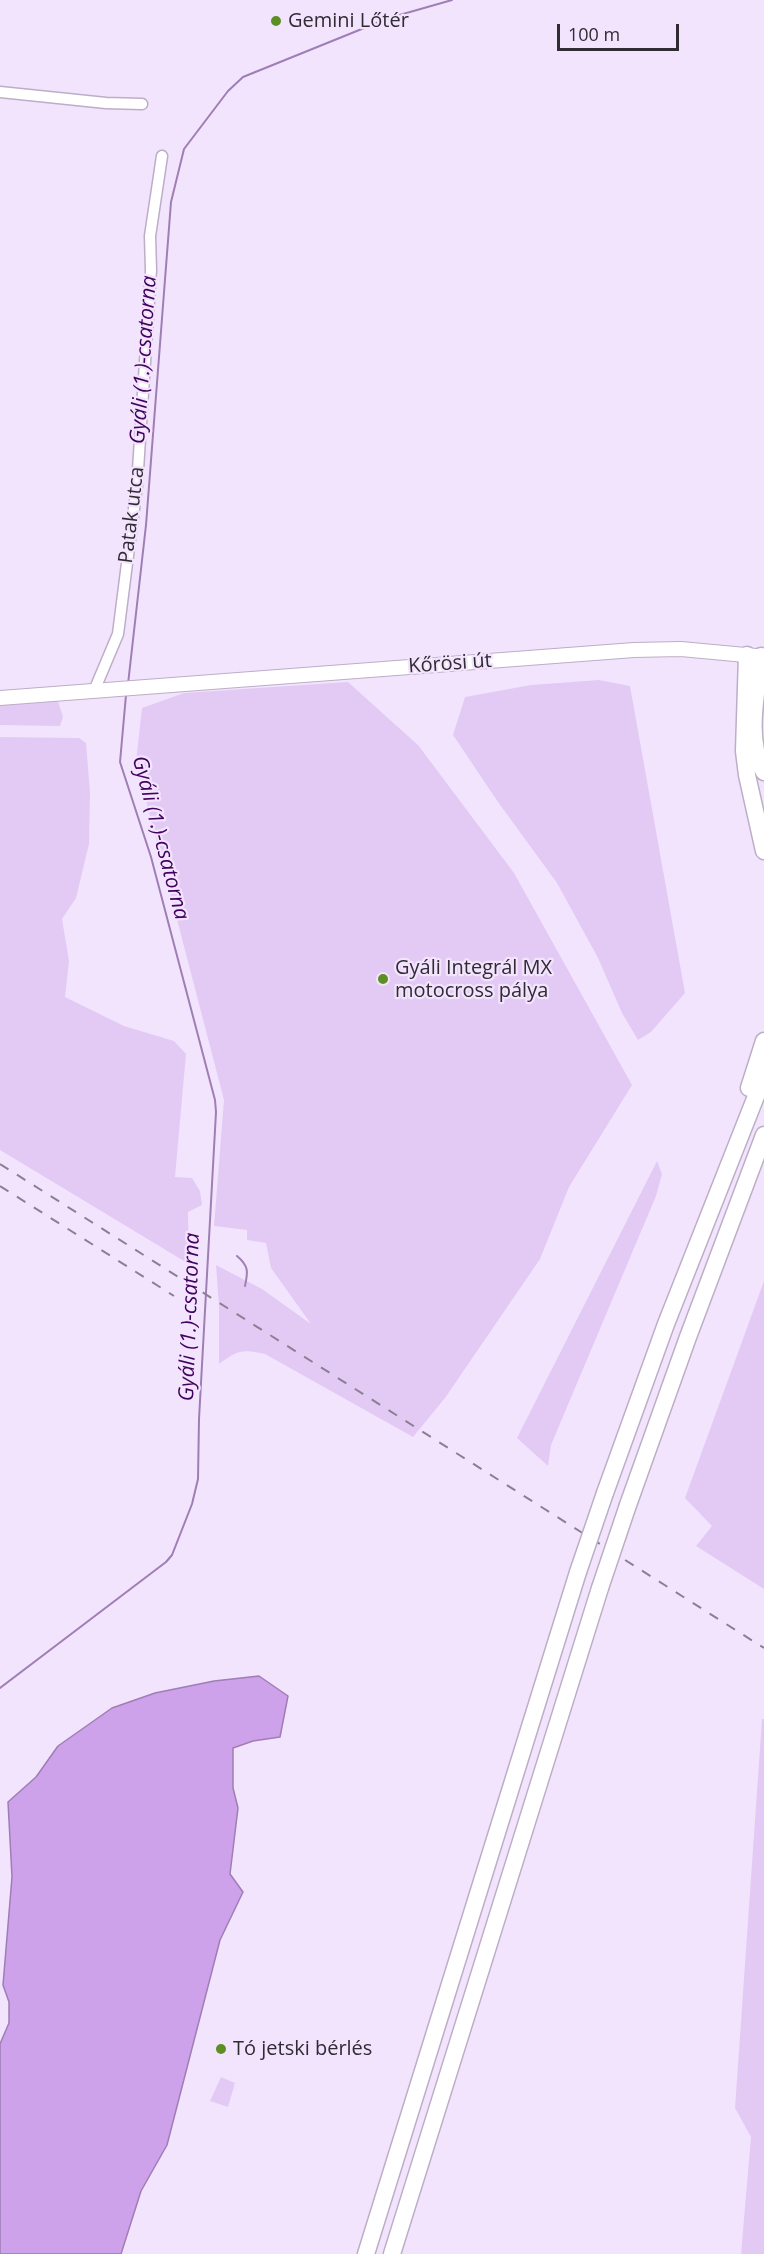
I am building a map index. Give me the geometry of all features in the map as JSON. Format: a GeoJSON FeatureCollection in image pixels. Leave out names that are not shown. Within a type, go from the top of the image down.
{"type":"FeatureCollection","features":[{"type":"Feature","properties":{"kind":"highway"},"geometry":{"type":"LineString","coordinates":[[757,656],[754,737],[757,754],[764,771]]}},
{"type":"Feature","properties":{"kind":"highway"},"geometry":{"type":"LineString","coordinates":[[757,656],[744,751],[764,851]]}},
{"type":"Feature","properties":{"kind":"highway"},"geometry":{"type":"LineString","coordinates":[[736,1144],[742,1111],[764,1041]]}},
{"type":"Feature","properties":{"kind":"highway"},"geometry":{"type":"LineString","coordinates":[[366,2254],[578,1572],[666,1324],[764,1076]]}},
{"type":"Feature","properties":{"kind":"highway"},"geometry":{"type":"LineString","coordinates":[[392,2254],[600,1588],[676,1369],[764,1135]]}},
{"type":"Feature","properties":{"kind":"main road","name":"Kőrösi út"},"geometry":{"type":"LineString","coordinates":[[0,698],[648,649],[681,649],[757,656]]}},
{"type":"Feature","properties":{"kind":"street"},"geometry":{"type":"LineString","coordinates":[[0,92],[106,103],[142,104]]}},
{"type":"Feature","properties":{"kind":"street","name":"Patak utca"},"geometry":{"type":"LineString","coordinates":[[94,691],[118,634],[137,485],[151,270],[150,236],[162,156]]}},
{"type":"Feature","properties":{"kind":"shaded area"},"geometry":{"type":"Polygon","coordinates":[[[599,680],[630,686],[685,993],[651,1032],[638,1040],[622,1013],[598,958],[557,883],[453,735],[465,697],[531,685],[599,680]]]}},
{"type":"Feature","properties":{"kind":"shaded area","name":"Gyáli Integrál MX motocross pálya"},"geometry":{"type":"Polygon","coordinates":[[[348,682],[418,745],[514,873],[632,1085],[569,1187],[540,1259],[445,1398],[413,1437],[265,1354],[251,1351],[240,1352],[219,1364],[216,1265],[262,1289],[311,1324],[271,1268],[266,1243],[247,1240],[247,1230],[214,1226],[224,1100],[136,762],[142,708],[184,693],[348,682]]]}},
{"type":"Feature","properties":{"kind":"shaded area"},"geometry":{"type":"Polygon","coordinates":[[[58,701],[63,717],[60,726],[0,725],[0,705],[58,701]]]}},
{"type":"Feature","properties":{"kind":"shaded area"},"geometry":{"type":"Polygon","coordinates":[[[0,737],[79,738],[86,743],[90,792],[89,844],[76,898],[62,919],[69,961],[65,997],[124,1026],[174,1041],[186,1054],[175,1177],[192,1178],[200,1191],[202,1205],[188,1212],[189,1264],[0,1150],[0,737]]]}},
{"type":"Feature","properties":{"kind":"shaded area"},"geometry":{"type":"Polygon","coordinates":[[[657,1161],[662,1174],[656,1196],[551,1445],[548,1466],[517,1438],[657,1161]]]}},
{"type":"Feature","properties":{"kind":"shaded area"},"geometry":{"type":"Polygon","coordinates":[[[764,1281],[764,1589],[696,1546],[712,1526],[685,1498],[764,1281]]]}},
{"type":"Feature","properties":{"kind":"shaded area"},"geometry":{"type":"Polygon","coordinates":[[[259,1676],[288,1696],[280,1737],[253,1741],[233,1748],[233,1788],[238,1808],[230,1874],[243,1892],[220,1940],[167,2145],[141,2191],[121,2254],[0,2254],[0,2044],[9,2023],[9,2002],[3,1985],[12,1877],[8,1802],[36,1777],[58,1746],[112,1708],[155,1693],[214,1681],[259,1676]]]}},
{"type":"Feature","properties":{"kind":"shaded area"},"geometry":{"type":"Polygon","coordinates":[[[762,1719],[764,1719],[764,2254],[741,2254],[751,2137],[735,2108],[762,1719]]]}},
{"type":"Feature","properties":{"kind":"shaded area"},"geometry":{"type":"Polygon","coordinates":[[[221,2077],[235,2083],[228,2107],[210,2101],[221,2077]]]}},
{"type":"Feature","properties":{"kind":"waterway","name":"Gyáli (1.)-csatorna"},"geometry":{"type":"LineString","coordinates":[[128,684],[146,525],[171,202],[184,149],[228,91],[243,77],[389,18],[452,0]]}},
{"type":"Feature","properties":{"kind":"waterway","name":"Gyáli (1.)-csatorna"},"geometry":{"type":"LineString","coordinates":[[0,1688],[166,1562],[172,1555],[192,1504],[198,1479],[215,1100],[151,857],[120,762],[126,695]]}},
{"type":"Feature","properties":{"kind":"waterway"},"geometry":{"type":"LineString","coordinates":[[237,1256],[247,1270],[245,1286]]}},
{"type":"Feature","properties":{"kind":"railway"},"geometry":{"type":"LineString","coordinates":[[0,1164],[764,1648]]}},
{"type":"Feature","properties":{"kind":"railway"},"geometry":{"type":"LineString","coordinates":[[0,1186],[174,1296]]}},
{"type":"Feature","properties":{"kind":"place","name":"Gemini Lőtér"},"geometry":{"type":"Point","coordinates":[276,21]}},
{"type":"Feature","properties":{"kind":"place","name":"Gyáli Integrál MX motocross pálya"},"geometry":{"type":"Point","coordinates":[383,979]}},
{"type":"Feature","properties":{"kind":"place","name":"Tó jetski bérlés"},"geometry":{"type":"Point","coordinates":[221,2049]}}]}
